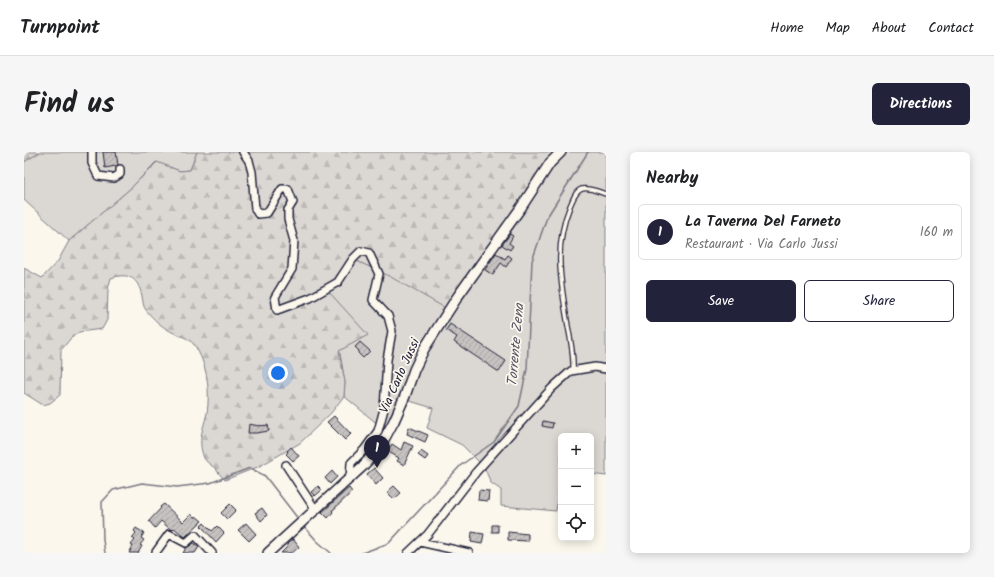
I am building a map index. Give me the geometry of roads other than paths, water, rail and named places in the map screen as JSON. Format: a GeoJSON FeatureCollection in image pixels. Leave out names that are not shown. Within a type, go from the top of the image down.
{"type":"FeatureCollection","features":[{"type":"Feature","properties":{"kind":"street"},"geometry":{"type":"LineString","coordinates":[[92,152],[92,163],[98,176],[114,178],[120,174],[120,169]]}},
{"type":"Feature","properties":{"kind":"street"},"geometry":{"type":"LineString","coordinates":[[243,152],[249,161],[252,172],[255,209],[258,214],[267,213],[282,189],[288,189],[293,202],[288,210],[288,219],[294,241],[292,269],[275,297],[277,310],[310,298],[338,282],[353,259],[361,251],[369,253],[379,274],[374,300],[388,316],[392,331],[387,360],[384,409],[378,431],[364,450],[351,463],[350,478]]}},
{"type":"Feature","properties":{"kind":"street","name":"Via Carlo Jussi"},"geometry":{"type":"LineString","coordinates":[[268,553],[312,510],[363,466],[380,446],[394,421],[424,349],[458,296],[520,209],[550,163],[561,152]]}},
{"type":"Feature","properties":{"kind":"street"},"geometry":{"type":"LineString","coordinates":[[408,553],[428,534],[481,466],[552,388],[573,371],[595,367],[606,369]]}},
{"type":"Feature","properties":{"kind":"street"},"geometry":{"type":"LineString","coordinates":[[286,465],[312,510]]}},
{"type":"Feature","properties":{"kind":"street"},"geometry":{"type":"LineString","coordinates":[[156,552],[169,534],[186,543],[195,535],[212,553]]}},
{"type":"Feature","properties":{"kind":"street"},"geometry":{"type":"LineString","coordinates":[[420,542],[469,553]]}},
{"type":"Feature","properties":{"kind":"lane"},"geometry":{"type":"LineString","coordinates":[[573,371],[574,358],[561,283],[559,260],[562,228],[574,196],[579,191],[585,188],[606,194]]}},
{"type":"Feature","properties":{"kind":"waterway","name":"Torrente Zena"},"geometry":{"type":"LineString","coordinates":[[362,553],[389,543],[461,465],[494,442],[519,406],[527,369],[532,261],[547,217],[588,152]]}},
{"type":"Feature","properties":{"kind":"waterway","name":"Torrente Zena"},"geometry":{"type":"LineString","coordinates":[[105,553],[103,540],[102,502],[113,490],[142,483],[177,487],[210,483],[250,468],[265,476],[299,520]]}},
{"type":"Feature","properties":{"kind":"waterway","name":"Torrente Zena"},"geometry":{"type":"LineString","coordinates":[[303,525],[317,541],[331,553]]}},
{"type":"Feature","properties":{"kind":"place","name":"La Taverna Del Farneto"},"geometry":{"type":"Point","coordinates":[377,468]}}]}
